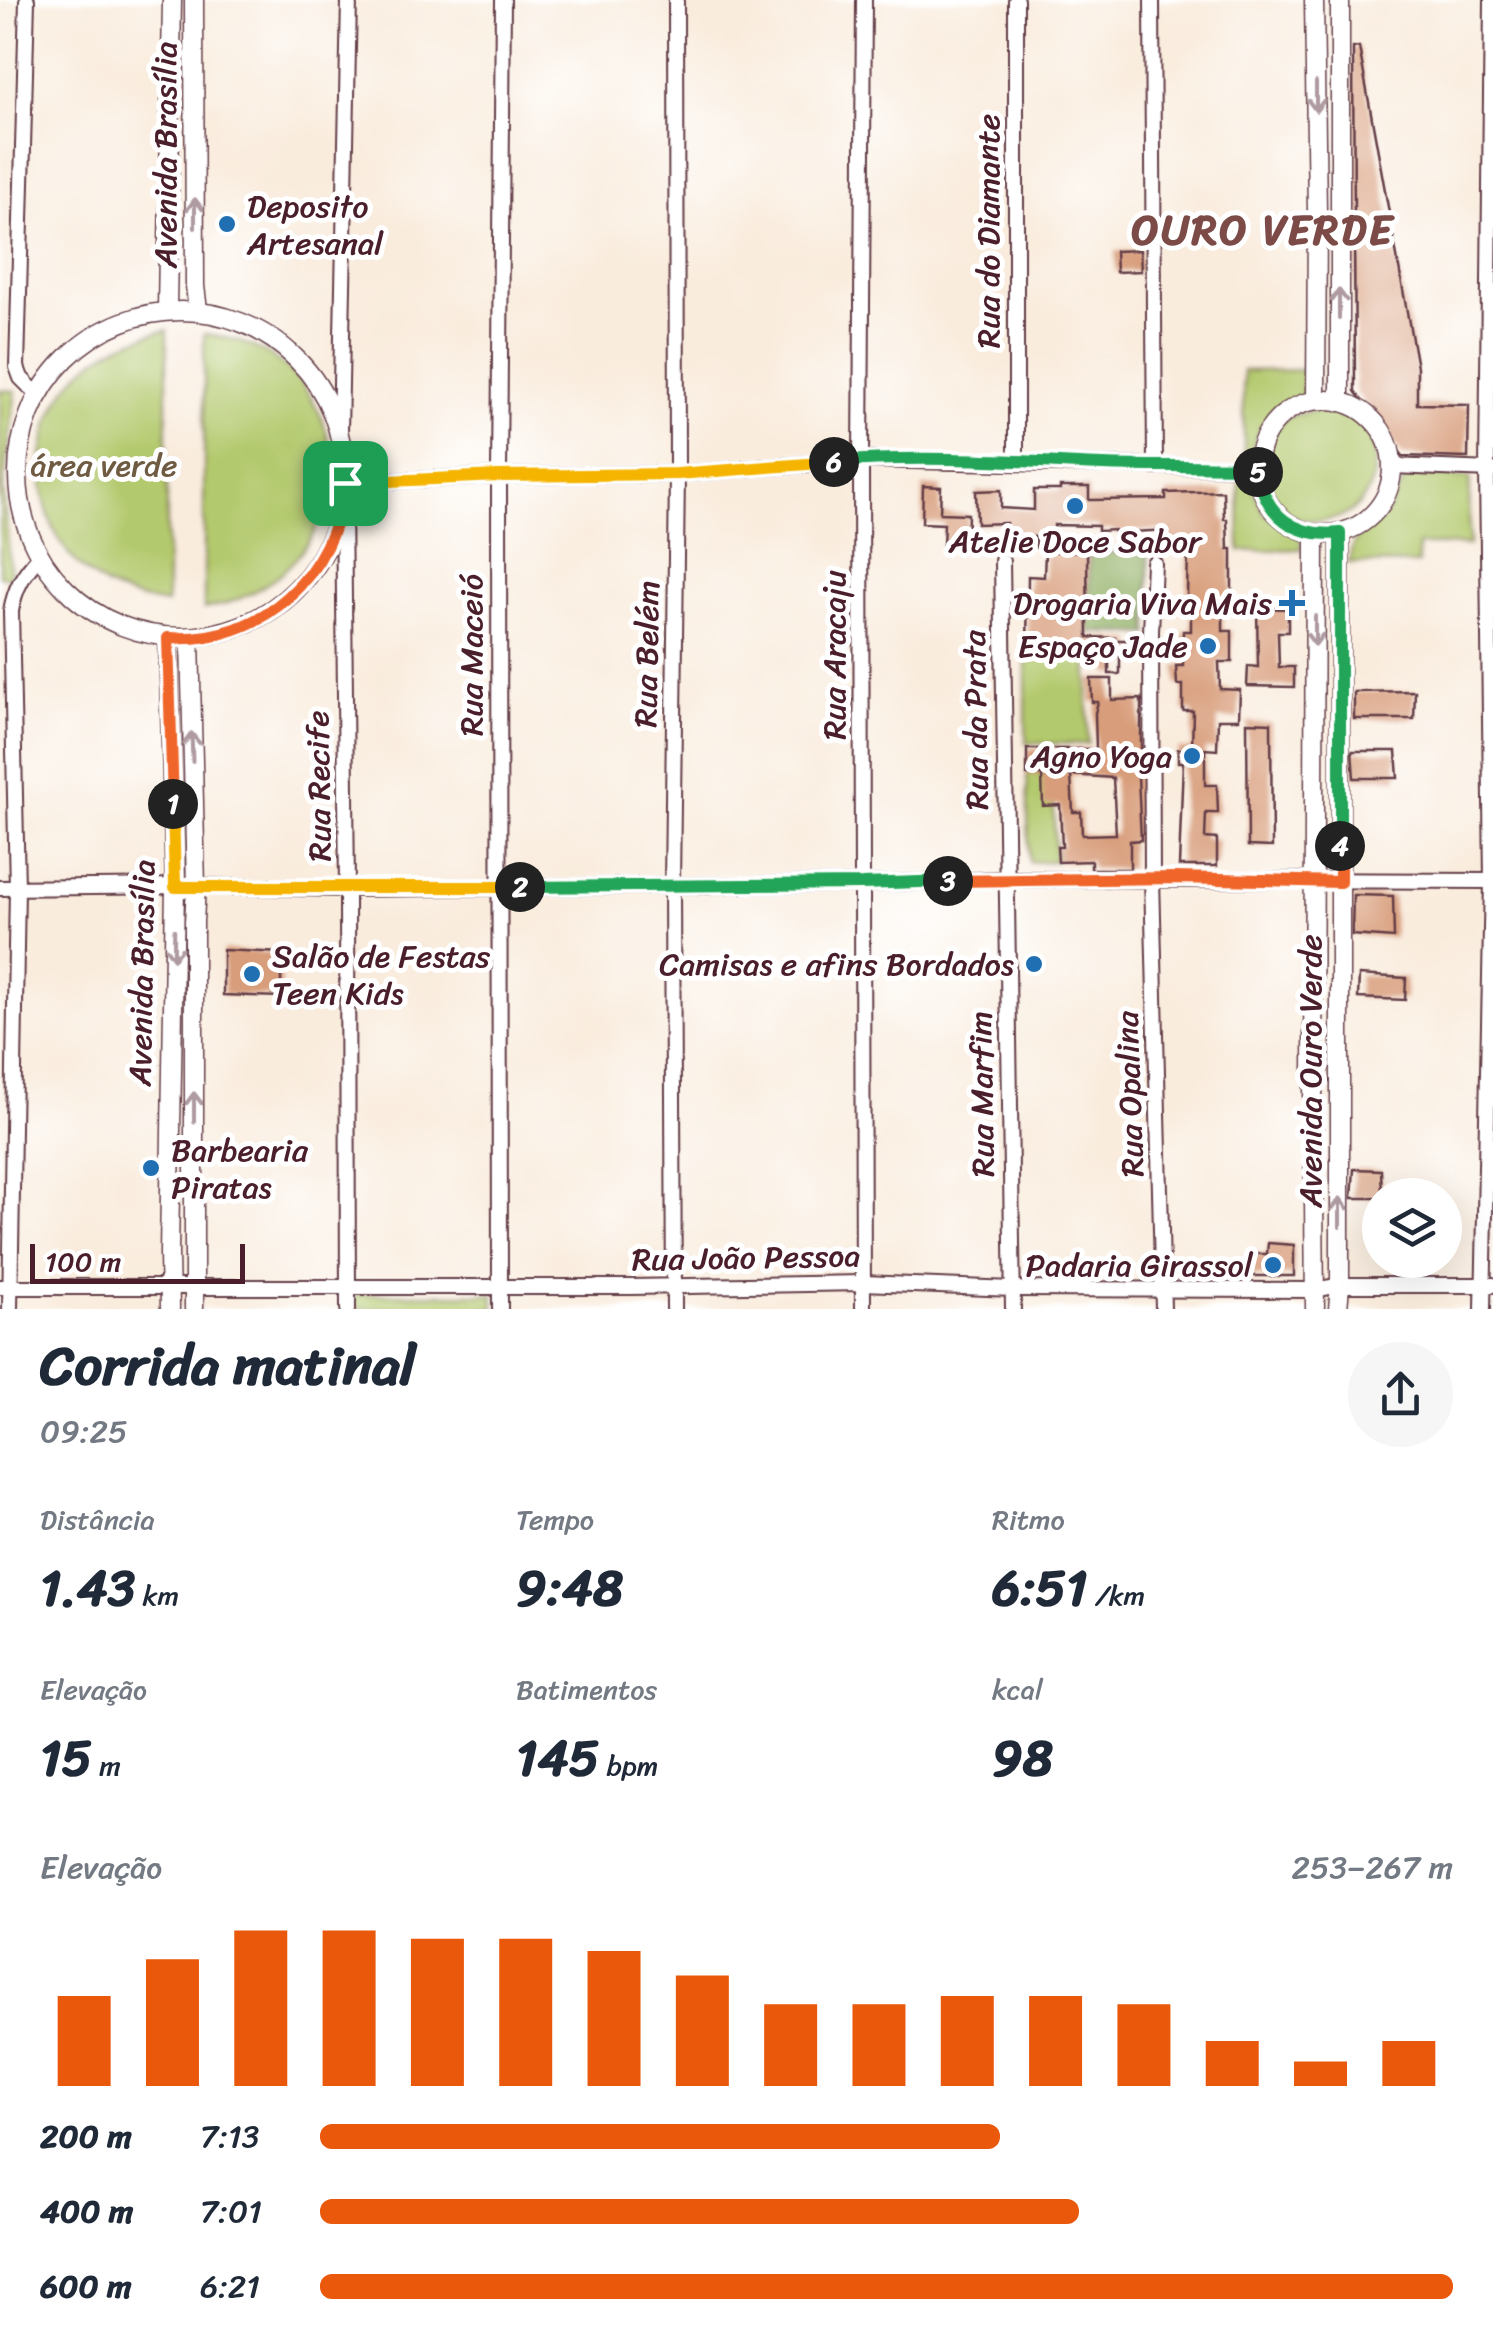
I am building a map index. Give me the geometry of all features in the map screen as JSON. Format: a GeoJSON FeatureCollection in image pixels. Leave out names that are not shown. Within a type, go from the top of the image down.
{"type":"FeatureCollection","features":[{"type":"Feature","properties":{"kind":"street"},"geometry":{"type":"LineString","coordinates":[[27,0],[17,368],[37,394]]}},
{"type":"Feature","properties":{"kind":"street","name":"Avenida Brasília"},"geometry":{"type":"LineString","coordinates":[[166,310],[172,0]]}},
{"type":"Feature","properties":{"kind":"street","name":"Avenida Brasília"},"geometry":{"type":"LineString","coordinates":[[194,0],[198,310]]}},
{"type":"Feature","properties":{"kind":"street"},"geometry":{"type":"LineString","coordinates":[[340,432],[325,395],[302,363],[272,337],[236,319],[198,310],[166,310],[135,316],[78,345],[37,394],[19,446],[19,502],[40,557],[63,588],[94,613],[130,630],[168,638],[190,638],[244,626],[290,597],[325,554],[344,493],[340,432],[349,0]]}},
{"type":"Feature","properties":{"kind":"street","name":"Rua Maceió"},"geometry":{"type":"LineString","coordinates":[[500,1309],[499,476],[504,0]]}},
{"type":"Feature","properties":{"kind":"street","name":"Rua Belém"},"geometry":{"type":"LineString","coordinates":[[674,1309],[676,0]]}},
{"type":"Feature","properties":{"kind":"street","name":"Rua Aracaju"},"geometry":{"type":"LineString","coordinates":[[863,1309],[864,0]]}},
{"type":"Feature","properties":{"kind":"street","name":"Rua do Diamante"},"geometry":{"type":"LineString","coordinates":[[1016,0],[1016,462]]}},
{"type":"Feature","properties":{"kind":"street"},"geometry":{"type":"LineString","coordinates":[[1152,0],[1155,467]]}},
{"type":"Feature","properties":{"kind":"street"},"geometry":{"type":"LineString","coordinates":[[1314,0],[1316,400]]}},
{"type":"Feature","properties":{"kind":"street"},"geometry":{"type":"LineString","coordinates":[[1340,0],[1340,402]]}},
{"type":"Feature","properties":{"kind":"street"},"geometry":{"type":"LineString","coordinates":[[1483,1309],[1488,1285],[1492,881],[1492,0]]}},
{"type":"Feature","properties":{"kind":"street"},"geometry":{"type":"LineString","coordinates":[[1316,400],[1340,402],[1356,408],[1382,432],[1392,466],[1390,484],[1372,516],[1340,533],[1315,534],[1281,518],[1268,504],[1257,468],[1263,441],[1278,418],[1316,400]]}},
{"type":"Feature","properties":{"kind":"street"},"geometry":{"type":"LineString","coordinates":[[344,493],[499,476],[677,474],[861,460],[1257,468]]}},
{"type":"Feature","properties":{"kind":"street"},"geometry":{"type":"LineString","coordinates":[[1392,466],[1490,470]]}},
{"type":"Feature","properties":{"kind":"street","name":"Rua Recife"},"geometry":{"type":"LineString","coordinates":[[344,493],[348,1309]]}},
{"type":"Feature","properties":{"kind":"street","name":"Avenida Ouro Verde"},"geometry":{"type":"LineString","coordinates":[[1338,1309],[1340,533]]}},
{"type":"Feature","properties":{"kind":"street","name":"Avenida Ouro Verde"},"geometry":{"type":"LineString","coordinates":[[1315,534],[1315,1300]]}},
{"type":"Feature","properties":{"kind":"street"},"geometry":{"type":"LineString","coordinates":[[10,1309],[5,1287],[17,888],[11,611],[24,573],[40,557]]}},
{"type":"Feature","properties":{"kind":"street","name":"Rua da Prata"},"geometry":{"type":"LineString","coordinates":[[1002,562],[1005,879]]}},
{"type":"Feature","properties":{"kind":"street","name":"Rua Opalina"},"geometry":{"type":"LineString","coordinates":[[1154,563],[1152,878],[1163,1309]]}},
{"type":"Feature","properties":{"kind":"street","name":"Avenida Brasília"},"geometry":{"type":"LineString","coordinates":[[168,638],[175,887],[170,1309]]}},
{"type":"Feature","properties":{"kind":"street","name":"Avenida Brasília"},"geometry":{"type":"LineString","coordinates":[[190,638],[196,887],[194,1309]]}},
{"type":"Feature","properties":{"kind":"street"},"geometry":{"type":"LineString","coordinates":[[0,888],[862,884],[1152,878],[1492,881]]}},
{"type":"Feature","properties":{"kind":"street","name":"Rua Marfim"},"geometry":{"type":"LineString","coordinates":[[1005,879],[1013,1309]]}},
{"type":"Feature","properties":{"kind":"street","name":"Rua João Pessoa"},"geometry":{"type":"LineString","coordinates":[[5,1287],[863,1283],[1163,1290],[1315,1300],[1340,1285],[1488,1285]]}},
{"type":"Feature","properties":{"kind":"green space","name":"área verde"},"geometry":{"type":"Polygon","coordinates":[[[167,330],[167,604],[116,591],[89,574],[67,550],[51,523],[43,493],[42,462],[47,431],[59,402],[77,376],[118,346],[167,330]]]}},
{"type":"Feature","properties":{"kind":"green space","name":"área verde"},"geometry":{"type":"Polygon","coordinates":[[[204,334],[259,349],[293,374],[312,399],[327,433],[332,468],[327,501],[315,532],[295,559],[269,582],[239,599],[204,609],[204,334]]]}},
{"type":"Feature","properties":{"kind":"green space"},"geometry":{"type":"Polygon","coordinates":[[[1302,370],[1303,397],[1281,406],[1266,419],[1250,458],[1244,458],[1243,371],[1302,370]]]}},
{"type":"Feature","properties":{"kind":"green space"},"geometry":{"type":"Polygon","coordinates":[[[0,390],[16,391],[3,487],[11,577],[0,576],[0,390]]]}},
{"type":"Feature","properties":{"kind":"green space"},"geometry":{"type":"Polygon","coordinates":[[[1334,410],[1359,424],[1371,439],[1375,468],[1370,487],[1360,503],[1336,518],[1297,518],[1282,510],[1269,491],[1262,469],[1264,446],[1284,420],[1334,410]]]}},
{"type":"Feature","properties":{"kind":"green space"},"geometry":{"type":"Polygon","coordinates":[[[1239,475],[1248,475],[1263,512],[1301,537],[1301,549],[1240,551],[1239,475]]]}},
{"type":"Feature","properties":{"kind":"green space"},"geometry":{"type":"Polygon","coordinates":[[[1408,476],[1470,477],[1469,545],[1418,545],[1418,564],[1349,563],[1358,537],[1387,512],[1408,476]]]}},
{"type":"Feature","properties":{"kind":"green space"},"geometry":{"type":"Polygon","coordinates":[[[1148,552],[1149,634],[1089,632],[1089,553],[1148,552]]]}},
{"type":"Feature","properties":{"kind":"green space"},"geometry":{"type":"Polygon","coordinates":[[[1026,659],[1088,660],[1088,744],[1026,743],[1026,659]]]}},
{"type":"Feature","properties":{"kind":"green space"},"geometry":{"type":"Polygon","coordinates":[[[1027,774],[1042,774],[1054,805],[1055,861],[1029,862],[1027,774]]]}},
{"type":"Feature","properties":{"kind":"green space"},"geometry":{"type":"Polygon","coordinates":[[[353,1294],[494,1294],[494,1309],[353,1309],[353,1294]]]}},
{"type":"Feature","properties":{"kind":"building"},"geometry":{"type":"Polygon","coordinates":[[[1359,47],[1417,367],[1417,404],[1469,405],[1468,458],[1403,456],[1355,391],[1353,48],[1359,47]]]}},
{"type":"Feature","properties":{"kind":"building"},"geometry":{"type":"Polygon","coordinates":[[[1140,250],[1141,271],[1116,272],[1115,251],[1140,250]]]}},
{"type":"Feature","properties":{"kind":"building"},"geometry":{"type":"Polygon","coordinates":[[[923,486],[941,487],[940,513],[968,514],[967,547],[943,546],[944,524],[922,523],[923,486]]]}},
{"type":"Feature","properties":{"kind":"building"},"geometry":{"type":"Polygon","coordinates":[[[1089,487],[1089,500],[1166,499],[1166,493],[1223,491],[1228,549],[1232,549],[1232,598],[1223,598],[1223,631],[1232,631],[1232,662],[1219,662],[1220,689],[1240,690],[1239,719],[1218,719],[1217,750],[1205,749],[1205,785],[1217,785],[1218,813],[1206,813],[1205,838],[1217,839],[1217,866],[1179,866],[1183,762],[1178,762],[1178,749],[1192,749],[1193,711],[1183,711],[1183,685],[1177,685],[1176,666],[1183,666],[1183,631],[1191,631],[1188,546],[1168,546],[1168,530],[1114,533],[1098,531],[1098,526],[1054,525],[1055,548],[1036,548],[1036,537],[1005,536],[1006,523],[977,524],[976,491],[1001,490],[1001,508],[1034,510],[1034,490],[1089,487]]]}},
{"type":"Feature","properties":{"kind":"building"},"geometry":{"type":"Polygon","coordinates":[[[1087,551],[1088,637],[1133,640],[1134,654],[1120,654],[1120,674],[1109,674],[1109,651],[1027,651],[1028,576],[1044,577],[1045,552],[1087,551]]]}},
{"type":"Feature","properties":{"kind":"building"},"geometry":{"type":"Polygon","coordinates":[[[1257,608],[1288,609],[1288,632],[1278,632],[1279,667],[1294,667],[1294,687],[1247,686],[1248,666],[1258,667],[1257,608]]]}},
{"type":"Feature","properties":{"kind":"building"},"geometry":{"type":"Polygon","coordinates":[[[1091,679],[1112,679],[1112,700],[1141,699],[1141,840],[1130,841],[1130,869],[1091,869],[1091,861],[1058,862],[1057,847],[1062,847],[1060,805],[1043,806],[1042,775],[1027,775],[1027,749],[1096,749],[1098,702],[1092,702],[1091,679]],[[1071,775],[1073,812],[1081,812],[1082,835],[1116,834],[1113,778],[1071,775]]]}},
{"type":"Feature","properties":{"kind":"building"},"geometry":{"type":"Polygon","coordinates":[[[1415,691],[1414,719],[1354,719],[1354,692],[1415,691]]]}},
{"type":"Feature","properties":{"kind":"building"},"geometry":{"type":"Polygon","coordinates":[[[1247,722],[1271,723],[1272,847],[1248,846],[1247,722]]]}},
{"type":"Feature","properties":{"kind":"building"},"geometry":{"type":"Polygon","coordinates":[[[1352,751],[1396,751],[1398,778],[1354,778],[1352,751]]]}},
{"type":"Feature","properties":{"kind":"building"},"geometry":{"type":"Polygon","coordinates":[[[1353,895],[1393,896],[1394,938],[1352,935],[1353,895]]]}},
{"type":"Feature","properties":{"kind":"building","name":"Salão de Festas Teen Kids"},"geometry":{"type":"Polygon","coordinates":[[[223,950],[281,953],[281,997],[223,995],[223,950]]]}},
{"type":"Feature","properties":{"kind":"building"},"geometry":{"type":"Polygon","coordinates":[[[1359,975],[1406,978],[1405,1000],[1358,998],[1359,975]]]}},
{"type":"Feature","properties":{"kind":"building"},"geometry":{"type":"Polygon","coordinates":[[[1354,1169],[1381,1170],[1381,1178],[1362,1178],[1362,1198],[1352,1198],[1354,1169]]]}},
{"type":"Feature","properties":{"kind":"building","name":"Padaria Girassol"},"geometry":{"type":"Polygon","coordinates":[[[1268,1243],[1294,1245],[1294,1276],[1252,1276],[1252,1254],[1267,1254],[1268,1243]]]}},
{"type":"Feature","properties":{"kind":"place","name":"Deposito Artesanal"},"geometry":{"type":"Point","coordinates":[227,224]}},
{"type":"Feature","properties":{"kind":"place","name":"Atelie Doce Sabor"},"geometry":{"type":"Point","coordinates":[1075,506]}},
{"type":"Feature","properties":{"kind":"place","name":"Drogaria Viva Mais"},"geometry":{"type":"Point","coordinates":[1292,603]}},
{"type":"Feature","properties":{"kind":"place","name":"Espaço Jade"},"geometry":{"type":"Point","coordinates":[1208,646]}},
{"type":"Feature","properties":{"kind":"place","name":"Agno Yoga"},"geometry":{"type":"Point","coordinates":[1192,756]}},
{"type":"Feature","properties":{"kind":"place","name":"Camisas e afins Bordados"},"geometry":{"type":"Point","coordinates":[1034,964]}},
{"type":"Feature","properties":{"kind":"place","name":"Salão de Festas Teen Kids"},"geometry":{"type":"Point","coordinates":[252,974]}},
{"type":"Feature","properties":{"kind":"place","name":"Barbearia Piratas"},"geometry":{"type":"Point","coordinates":[151,1168]}},
{"type":"Feature","properties":{"kind":"place","name":"Padaria Girassol"},"geometry":{"type":"Point","coordinates":[1273,1265]}},
{"type":"Feature","properties":{"kind":"district","name":"OURO VERDE"},"geometry":{"type":"Point","coordinates":[1263,230]}},
{"type":"Feature","properties":{"kind":"route"},"geometry":{"type":"LineString","coordinates":[[861,460],[1257,468],[1268,504],[1281,518],[1315,534],[1340,533],[1340,882],[1176,878],[862,884],[175,887],[168,638],[190,638],[244,626],[290,597],[325,554],[343,502],[345,483],[677,474],[861,460]]}}]}
